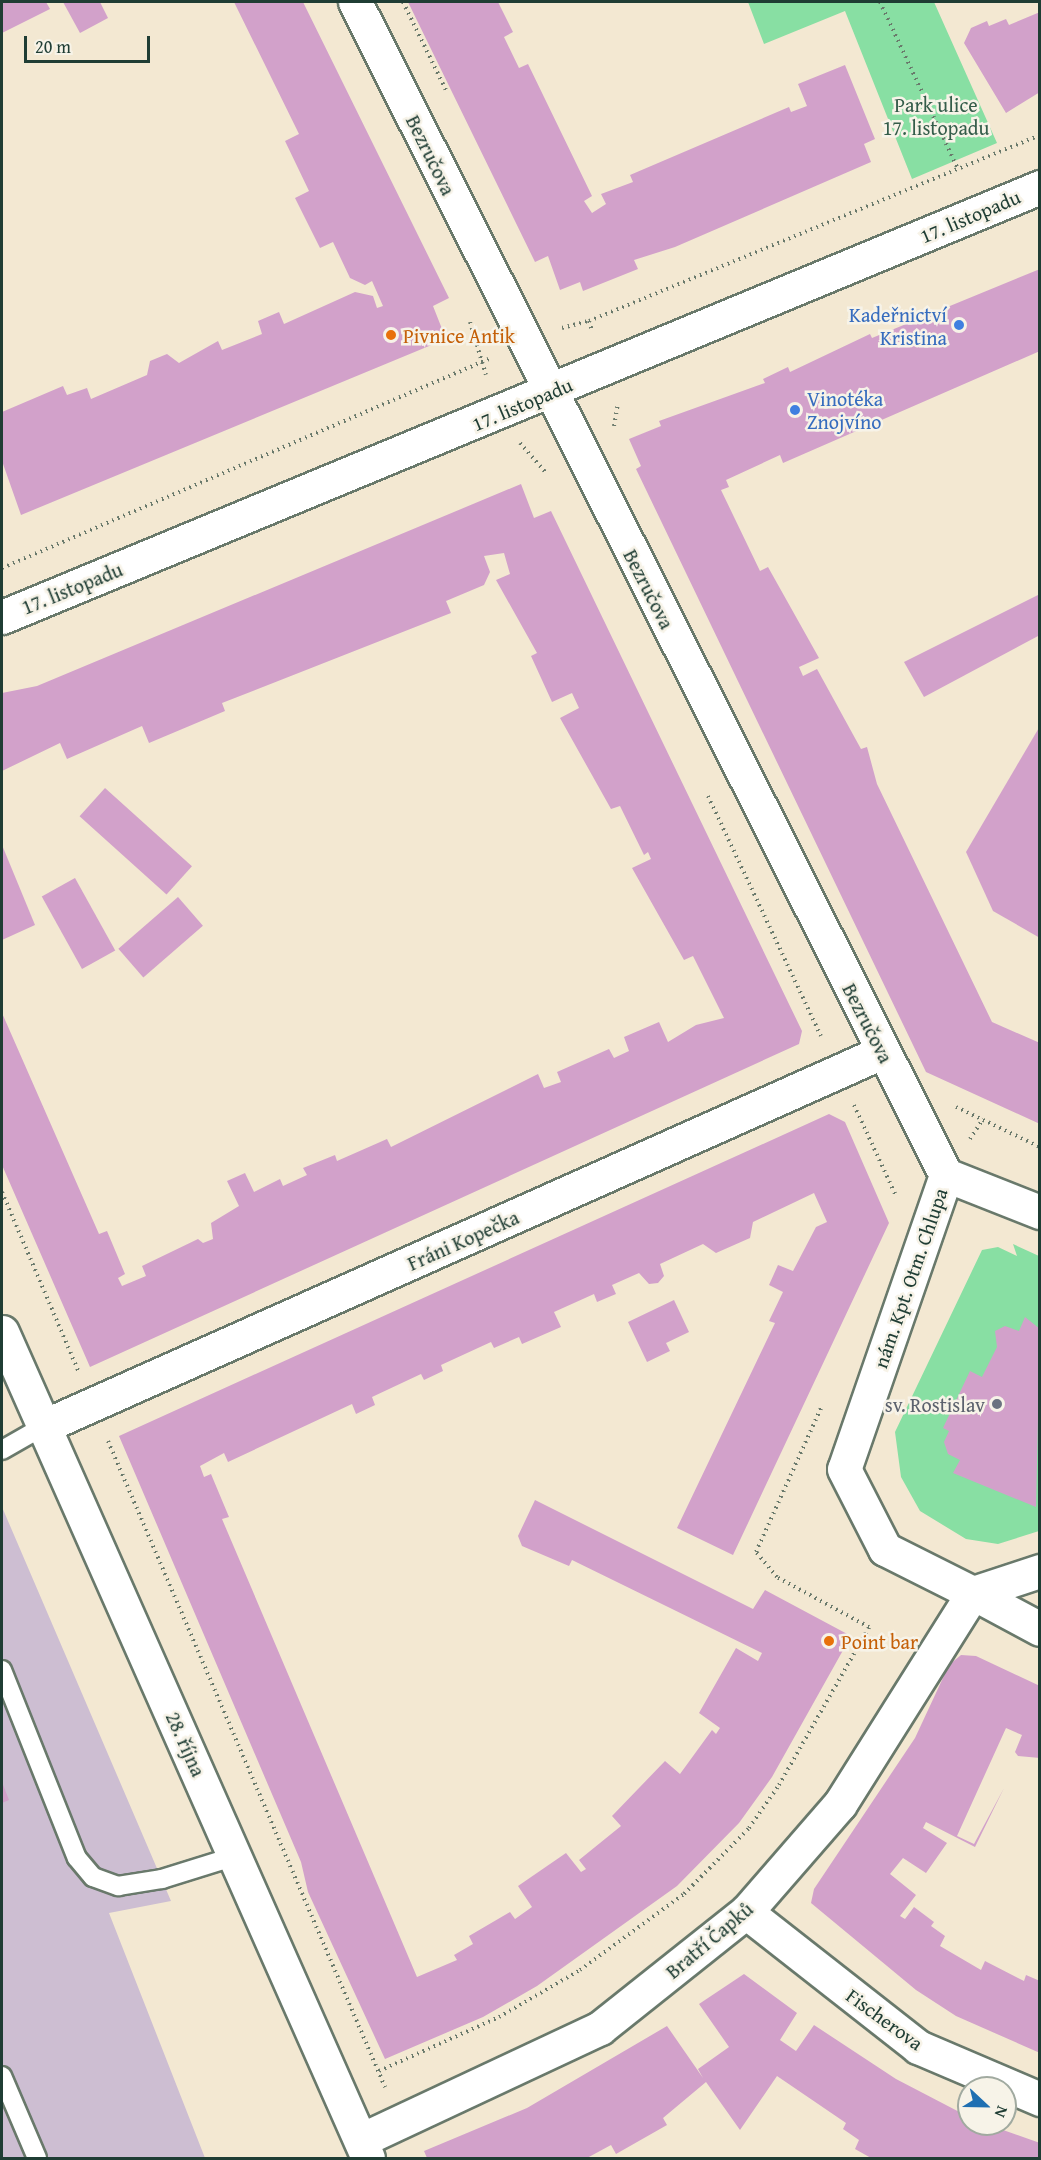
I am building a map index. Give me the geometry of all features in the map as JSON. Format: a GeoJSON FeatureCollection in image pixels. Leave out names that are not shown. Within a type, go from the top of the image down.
{"type":"FeatureCollection","features":[{"type":"Feature","properties":{"kind":"street","name":"Bezručova"},"geometry":{"type":"LineString","coordinates":[[355,2],[550,394],[946,1175]]}},
{"type":"Feature","properties":{"kind":"street","name":"17. listopadu"},"geometry":{"type":"LineString","coordinates":[[2,616],[550,394],[1040,187]]}},
{"type":"Feature","properties":{"kind":"street","name":"Fráni Kopečka"},"geometry":{"type":"LineString","coordinates":[[44,1426],[882,1052]]}},
{"type":"Feature","properties":{"kind":"street","name":"nám. Kpt. Otm. Chlupa"},"geometry":{"type":"LineString","coordinates":[[1040,1212],[946,1175],[844,1469],[885,1549],[1040,1629]]}},
{"type":"Feature","properties":{"kind":"street","name":"28. října"},"geometry":{"type":"LineString","coordinates":[[2,1332],[365,2149]]}},
{"type":"Feature","properties":{"kind":"street"},"geometry":{"type":"LineString","coordinates":[[973,1593],[1040,1571]]}},
{"type":"Feature","properties":{"kind":"street","name":"Bratří Čapků"},"geometry":{"type":"LineString","coordinates":[[365,2149],[399,2122],[600,2028],[746,1912],[840,1804],[973,1593]]}},
{"type":"Feature","properties":{"kind":"street","name":"Fischerova"},"geometry":{"type":"LineString","coordinates":[[746,1912],[918,2047],[1040,2099]]}},
{"type":"Feature","properties":{"kind":"lane"},"geometry":{"type":"LineString","coordinates":[[2,1450],[44,1426]]}},
{"type":"Feature","properties":{"kind":"lane"},"geometry":{"type":"LineString","coordinates":[[2,1670],[77,1858],[93,1877],[118,1886],[236,1856]]}},
{"type":"Feature","properties":{"kind":"lane"},"geometry":{"type":"LineString","coordinates":[[2,2076],[37,2158]]}},
{"type":"Feature","properties":{"kind":"path"},"geometry":{"type":"LineString","coordinates":[[880,2],[957,167]]}},
{"type":"Feature","properties":{"kind":"path"},"geometry":{"type":"LineString","coordinates":[[589,321],[957,167],[1040,135]]}},
{"type":"Feature","properties":{"kind":"path"},"geometry":{"type":"LineString","coordinates":[[2,568],[480,363]]}},
{"type":"Feature","properties":{"kind":"path"},"geometry":{"type":"LineString","coordinates":[[2,1192],[399,2122]]}},
{"type":"Feature","properties":{"kind":"shaded area"},"geometry":{"type":"Polygon","coordinates":[[[2,1507],[171,1901],[109,1913],[205,2158],[2,2158],[2,1507]]]}},
{"type":"Feature","properties":{"kind":"green space","name":"Park ulice 17. listopadu"},"geometry":{"type":"Polygon","coordinates":[[[748,2],[934,2],[997,143],[912,179],[845,11],[764,44],[748,2]]]}},
{"type":"Feature","properties":{"kind":"green space"},"geometry":{"type":"Polygon","coordinates":[[[1013,1244],[1039,1256],[1039,1531],[998,1544],[966,1539],[920,1511],[901,1477],[895,1432],[982,1250],[998,1247],[1017,1256],[1013,1244]]]}},
{"type":"Feature","properties":{"kind":"building"},"geometry":{"type":"Polygon","coordinates":[[[2,2],[46,2],[50,9],[2,33],[2,2]]]}},
{"type":"Feature","properties":{"kind":"building"},"geometry":{"type":"Polygon","coordinates":[[[63,2],[100,2],[108,18],[80,33],[63,2]]]}},
{"type":"Feature","properties":{"kind":"building"},"geometry":{"type":"Polygon","coordinates":[[[234,2],[303,2],[449,298],[433,306],[446,339],[21,515],[2,461],[2,412],[63,386],[67,395],[87,388],[91,399],[147,375],[150,361],[167,354],[179,363],[218,341],[222,350],[262,334],[258,321],[279,312],[284,324],[355,292],[373,296],[377,308],[383,306],[372,281],[365,285],[350,278],[333,242],[320,248],[295,198],[309,191],[285,141],[299,134],[234,2]]]}},
{"type":"Feature","properties":{"kind":"building"},"geometry":{"type":"Polygon","coordinates":[[[408,2],[498,2],[513,32],[504,37],[519,68],[528,64],[592,196],[584,201],[592,213],[606,204],[601,194],[633,182],[630,175],[789,107],[791,112],[807,106],[798,84],[845,65],[875,139],[864,144],[871,162],[675,247],[634,260],[638,269],[583,291],[580,282],[560,290],[548,256],[535,262],[408,2]]]}},
{"type":"Feature","properties":{"kind":"building"},"geometry":{"type":"Polygon","coordinates":[[[1040,12],[1040,92],[1006,113],[964,43],[971,28],[987,21],[989,26],[1006,19],[1009,25],[1040,12]]]}},
{"type":"Feature","properties":{"kind":"building"},"geometry":{"type":"Polygon","coordinates":[[[1040,269],[1040,351],[783,463],[780,455],[726,480],[729,487],[721,490],[760,571],[768,567],[819,658],[799,667],[803,676],[817,669],[861,749],[867,747],[877,784],[992,1022],[1040,1043],[1040,1124],[926,1072],[636,469],[641,466],[629,439],[661,426],[659,421],[765,383],[763,379],[788,367],[790,372],[870,334],[872,338],[1040,269]]]}},
{"type":"Feature","properties":{"kind":"building"},"geometry":{"type":"Polygon","coordinates":[[[521,484],[534,518],[551,511],[802,1031],[799,1044],[90,1367],[2,1165],[2,1013],[99,1234],[107,1231],[125,1274],[118,1278],[122,1286],[146,1276],[142,1266],[198,1239],[203,1243],[213,1239],[211,1223],[239,1206],[227,1181],[245,1173],[254,1192],[280,1179],[283,1186],[307,1175],[303,1168],[335,1155],[337,1161],[387,1139],[391,1147],[538,1074],[544,1088],[561,1082],[557,1072],[609,1049],[614,1058],[629,1051],[624,1037],[659,1022],[668,1042],[696,1025],[724,1018],[693,956],[684,960],[632,868],[651,859],[648,852],[644,855],[620,806],[611,809],[560,718],[579,708],[572,693],[552,702],[531,656],[537,653],[496,580],[510,574],[504,553],[484,556],[490,572],[484,585],[446,601],[451,613],[222,703],[225,711],[149,743],[142,726],[67,759],[60,743],[2,771],[2,693],[37,686],[521,484]]]}},
{"type":"Feature","properties":{"kind":"building"},"geometry":{"type":"Polygon","coordinates":[[[1040,594],[1040,635],[924,697],[904,662],[1040,594]]]}},
{"type":"Feature","properties":{"kind":"building"},"geometry":{"type":"Polygon","coordinates":[[[1040,726],[1040,938],[993,911],[966,852],[1040,726]]]}},
{"type":"Feature","properties":{"kind":"building"},"geometry":{"type":"Polygon","coordinates":[[[105,788],[192,866],[167,895],[80,816],[105,788]]]}},
{"type":"Feature","properties":{"kind":"building"},"geometry":{"type":"Polygon","coordinates":[[[2,845],[35,925],[2,940],[2,845]]]}},
{"type":"Feature","properties":{"kind":"building"},"geometry":{"type":"Polygon","coordinates":[[[75,878],[115,951],[82,969],[42,896],[75,878]]]}},
{"type":"Feature","properties":{"kind":"building"},"geometry":{"type":"Polygon","coordinates":[[[178,897],[203,926],[143,978],[118,949],[178,897]]]}},
{"type":"Feature","properties":{"kind":"building"},"geometry":{"type":"Polygon","coordinates":[[[829,1114],[845,1122],[889,1223],[733,1555],[677,1528],[775,1323],[769,1321],[783,1292],[769,1285],[778,1265],[793,1271],[816,1227],[827,1222],[814,1193],[753,1222],[750,1238],[716,1253],[703,1244],[660,1264],[664,1276],[658,1283],[649,1284],[639,1273],[612,1285],[616,1294],[597,1302],[594,1294],[554,1312],[561,1327],[522,1344],[519,1337],[494,1348],[491,1342],[441,1365],[443,1371],[424,1380],[421,1374],[372,1397],[375,1405],[356,1414],[352,1404],[228,1462],[224,1453],[200,1466],[204,1477],[211,1474],[229,1517],[222,1519],[417,1977],[457,1960],[454,1955],[473,1944],[469,1936],[510,1912],[515,1919],[532,1907],[518,1886],[566,1853],[581,1872],[586,1869],[579,1860],[621,1826],[612,1816],[665,1761],[680,1774],[712,1730],[716,1734],[720,1728],[699,1713],[736,1648],[758,1661],[762,1653],[572,1560],[569,1566],[522,1546],[518,1536],[535,1500],[753,1609],[765,1590],[851,1636],[772,1777],[739,1823],[677,1886],[537,1986],[483,2017],[385,2059],[308,1892],[301,1862],[119,1436],[829,1114]]]}},
{"type":"Feature","properties":{"kind":"building"},"geometry":{"type":"Polygon","coordinates":[[[674,1300],[689,1332],[666,1343],[670,1351],[647,1362],[628,1322],[674,1300]]]}},
{"type":"Feature","properties":{"kind":"building","name":"sv. Rostislav"},"geometry":{"type":"Polygon","coordinates":[[[1025,1317],[1040,1329],[1036,1507],[953,1473],[960,1460],[948,1454],[944,1442],[949,1431],[943,1428],[970,1371],[982,1377],[997,1347],[995,1331],[1005,1326],[1019,1331],[1025,1317]]]}},
{"type":"Feature","properties":{"kind":"building"},"geometry":{"type":"Polygon","coordinates":[[[961,1655],[976,1656],[1040,1686],[1040,1758],[1018,1756],[1015,1752],[1022,1735],[1006,1728],[957,1836],[974,1844],[1004,1788],[975,1847],[926,1822],[923,1828],[947,1843],[926,1873],[903,1858],[890,1874],[916,1895],[900,1916],[905,1919],[914,1907],[934,1922],[931,1926],[945,1936],[940,1946],[981,1970],[985,1961],[1024,1981],[1026,1975],[1040,1981],[1040,2053],[956,2016],[916,1990],[811,1903],[814,1889],[915,1738],[949,1665],[961,1655]]]}},
{"type":"Feature","properties":{"kind":"building"},"geometry":{"type":"Polygon","coordinates":[[[2,1782],[9,1800],[2,1803],[2,1782]]]}},
{"type":"Feature","properties":{"kind":"building"},"geometry":{"type":"Polygon","coordinates":[[[744,1974],[797,2013],[780,2040],[796,2051],[814,2025],[896,2079],[957,2111],[957,2136],[1017,2135],[1040,2143],[1040,2158],[871,2158],[855,2149],[859,2140],[843,2129],[846,2123],[777,2076],[740,2130],[706,2082],[663,2118],[667,2125],[616,2154],[611,2145],[587,2158],[427,2158],[424,2151],[527,2108],[667,2026],[703,2078],[698,2069],[729,2047],[699,2004],[744,1974]]]}},
{"type":"Feature","properties":{"kind":"place","name":"Kadeřnictví Kristina"},"geometry":{"type":"Point","coordinates":[959,325]}},
{"type":"Feature","properties":{"kind":"place","name":"Pivnice Antik"},"geometry":{"type":"Point","coordinates":[391,335]}},
{"type":"Feature","properties":{"kind":"place","name":"Vinotéka Znojvíno"},"geometry":{"type":"Point","coordinates":[795,410]}},
{"type":"Feature","properties":{"kind":"place","name":"sv. Rostislav"},"geometry":{"type":"Point","coordinates":[997,1404]}},
{"type":"Feature","properties":{"kind":"place","name":"Point bar"},"geometry":{"type":"Point","coordinates":[829,1641]}}]}
